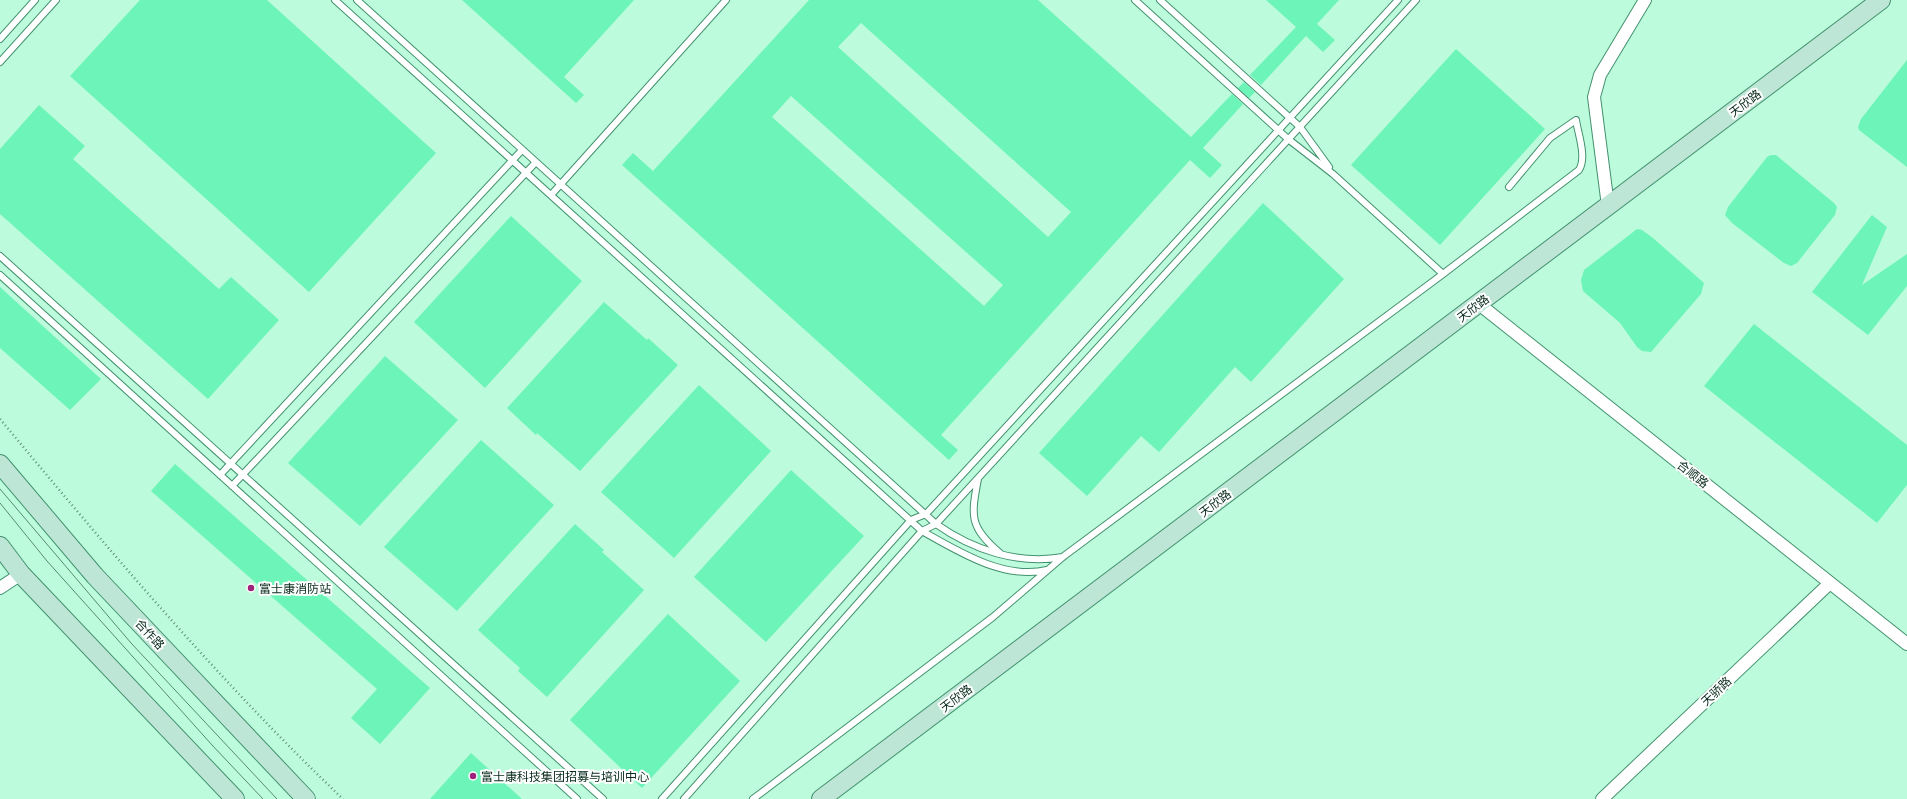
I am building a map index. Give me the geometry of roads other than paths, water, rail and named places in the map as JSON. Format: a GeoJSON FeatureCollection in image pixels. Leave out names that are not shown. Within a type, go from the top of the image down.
{"type":"FeatureCollection","features":[{"type":"Feature","properties":{"kind":"street"},"geometry":{"type":"LineString","coordinates":[[1608,206],[1594,97],[1600,76],[1645,0]]}},
{"type":"Feature","properties":{"kind":"street","name":"天欣路"},"geometry":{"type":"LineString","coordinates":[[821,799],[1882,0]]}},
{"type":"Feature","properties":{"kind":"street","name":"合顺路"},"geometry":{"type":"LineString","coordinates":[[1479,304],[1907,644]]}},
{"type":"Feature","properties":{"kind":"street","name":"合作路"},"geometry":{"type":"LineString","coordinates":[[0,464],[95,576],[306,799]]}},
{"type":"Feature","properties":{"kind":"street"},"geometry":{"type":"LineString","coordinates":[[0,546],[22,574],[235,799]]}},
{"type":"Feature","properties":{"kind":"street"},"geometry":{"type":"LineString","coordinates":[[0,588],[22,574]]}},
{"type":"Feature","properties":{"kind":"street","name":"天骄路"},"geometry":{"type":"LineString","coordinates":[[1602,799],[1830,583]]}},
{"type":"Feature","properties":{"kind":"lane"},"geometry":{"type":"LineString","coordinates":[[0,39],[36,0]]}},
{"type":"Feature","properties":{"kind":"lane"},"geometry":{"type":"LineString","coordinates":[[0,62],[56,0]]}},
{"type":"Feature","properties":{"kind":"lane"},"geometry":{"type":"LineString","coordinates":[[335,0],[922,531],[966,555],[993,565],[1017,571],[1034,573],[1048,570],[1064,556]]}},
{"type":"Feature","properties":{"kind":"lane"},"geometry":{"type":"LineString","coordinates":[[356,0],[936,524],[953,535],[981,548],[1003,555],[1044,560],[1064,556]]}},
{"type":"Feature","properties":{"kind":"lane"},"geometry":{"type":"LineString","coordinates":[[551,195],[726,0]]}},
{"type":"Feature","properties":{"kind":"lane"},"geometry":{"type":"LineString","coordinates":[[1135,0],[1288,139],[1333,174],[1443,274]]}},
{"type":"Feature","properties":{"kind":"lane"},"geometry":{"type":"LineString","coordinates":[[1160,0],[1300,127],[1333,174]]}},
{"type":"Feature","properties":{"kind":"lane"},"geometry":{"type":"LineString","coordinates":[[662,799],[911,520],[926,514],[1398,0]]}},
{"type":"Feature","properties":{"kind":"lane"},"geometry":{"type":"LineString","coordinates":[[684,799],[922,531],[936,524],[1416,0]]}},
{"type":"Feature","properties":{"kind":"lane"},"geometry":{"type":"LineString","coordinates":[[753,799],[993,617],[1064,556],[1443,274],[1579,170],[1582,165],[1576,120],[1550,138],[1509,187]]}},
{"type":"Feature","properties":{"kind":"lane"},"geometry":{"type":"LineString","coordinates":[[220,475],[522,150]]}},
{"type":"Feature","properties":{"kind":"lane"},"geometry":{"type":"LineString","coordinates":[[232,486],[536,162]]}},
{"type":"Feature","properties":{"kind":"lane"},"geometry":{"type":"LineString","coordinates":[[0,256],[603,799]]}},
{"type":"Feature","properties":{"kind":"lane"},"geometry":{"type":"LineString","coordinates":[[0,275],[577,799]]}},
{"type":"Feature","properties":{"kind":"lane"},"geometry":{"type":"LineString","coordinates":[[978,478],[973,515],[977,530],[1003,555]]}},
{"type":"Feature","properties":{"kind":"tram line"},"geometry":{"type":"LineString","coordinates":[[0,489],[131,643],[277,799]]}},
{"type":"Feature","properties":{"kind":"tram line"},"geometry":{"type":"LineString","coordinates":[[0,503],[47,561],[212,745],[263,799]]}},
{"type":"Feature","properties":{"kind":"place","name":"富士康消防站"},"geometry":{"type":"Point","coordinates":[251,588]}},
{"type":"Feature","properties":{"kind":"place","name":"富士康科技集团招募与培训中心"},"geometry":{"type":"Point","coordinates":[473,776]}}]}
